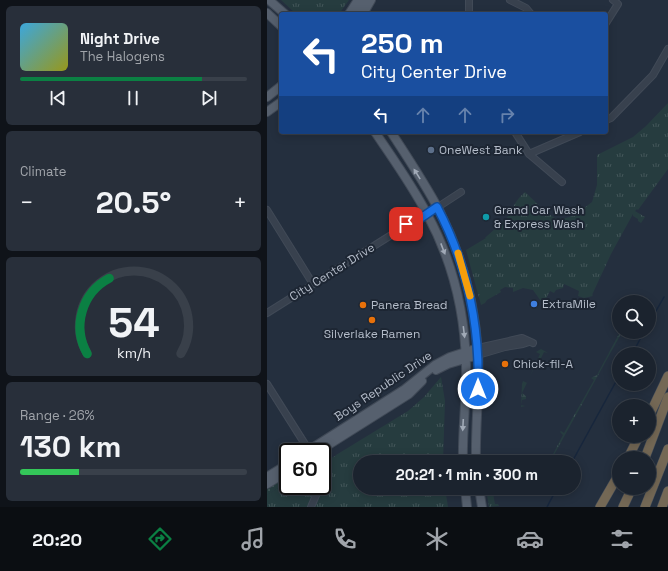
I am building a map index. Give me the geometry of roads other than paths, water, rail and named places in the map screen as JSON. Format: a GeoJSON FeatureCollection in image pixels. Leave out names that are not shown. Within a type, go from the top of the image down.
{"type":"FeatureCollection","features":[{"type":"Feature","properties":{"kind":"highway"},"geometry":{"type":"LineString","coordinates":[[656,401],[668,376]]}},
{"type":"Feature","properties":{"kind":"highway"},"geometry":{"type":"LineString","coordinates":[[648,451],[668,397]]}},
{"type":"Feature","properties":{"kind":"highway"},"geometry":{"type":"LineString","coordinates":[[645,507],[668,449]]}},
{"type":"Feature","properties":{"kind":"highway"},"geometry":{"type":"LineString","coordinates":[[600,507],[612,486]]}},
{"type":"Feature","properties":{"kind":"highway"},"geometry":{"type":"LineString","coordinates":[[663,507],[668,491]]}},
{"type":"Feature","properties":{"kind":"highway"},"geometry":{"type":"LineString","coordinates":[[623,507],[629,495]]}},
{"type":"Feature","properties":{"kind":"main road"},"geometry":{"type":"LineString","coordinates":[[269,0],[283,12]]}},
{"type":"Feature","properties":{"kind":"main road"},"geometry":{"type":"LineString","coordinates":[[350,12],[358,0]]}},
{"type":"Feature","properties":{"kind":"main road"},"geometry":{"type":"LineString","coordinates":[[360,12],[363,0]]}},
{"type":"Feature","properties":{"kind":"main road"},"geometry":{"type":"LineString","coordinates":[[364,12],[371,0]]}},
{"type":"Feature","properties":{"kind":"main road"},"geometry":{"type":"LineString","coordinates":[[267,13],[279,24]]}},
{"type":"Feature","properties":{"kind":"main road"},"geometry":{"type":"LineString","coordinates":[[267,97],[279,88]]}},
{"type":"Feature","properties":{"kind":"main road"},"geometry":{"type":"LineString","coordinates":[[267,112],[279,103]]}},
{"type":"Feature","properties":{"kind":"main road"},"geometry":{"type":"LineString","coordinates":[[376,134],[427,214],[441,244],[453,277],[461,311],[466,355],[463,455]]}},
{"type":"Feature","properties":{"kind":"main road"},"geometry":{"type":"LineString","coordinates":[[392,134],[437,207],[455,246],[467,284],[474,313],[478,351],[478,395],[475,434],[476,455]]}},
{"type":"Feature","properties":{"kind":"main road","name":"Boys Republic Drive"},"geometry":{"type":"LineString","coordinates":[[326,443],[409,394],[436,370],[466,355],[478,351]]}},
{"type":"Feature","properties":{"kind":"main road"},"geometry":{"type":"LineString","coordinates":[[267,477],[279,470]]}},
{"type":"Feature","properties":{"kind":"main road"},"geometry":{"type":"LineString","coordinates":[[267,484],[279,476]]}},
{"type":"Feature","properties":{"kind":"main road"},"geometry":{"type":"LineString","coordinates":[[466,495],[467,507]]}},
{"type":"Feature","properties":{"kind":"main road"},"geometry":{"type":"LineString","coordinates":[[480,495],[482,507]]}},
{"type":"Feature","properties":{"kind":"street"},"geometry":{"type":"LineString","coordinates":[[469,0],[469,12]]}},
{"type":"Feature","properties":{"kind":"street"},"geometry":{"type":"LineString","coordinates":[[510,0],[527,8],[530,12]]}},
{"type":"Feature","properties":{"kind":"street"},"geometry":{"type":"LineString","coordinates":[[608,20],[618,4],[613,0]]}},
{"type":"Feature","properties":{"kind":"street"},"geometry":{"type":"LineString","coordinates":[[608,119],[611,118],[653,75],[668,49]]}},
{"type":"Feature","properties":{"kind":"street"},"geometry":{"type":"LineString","coordinates":[[516,134],[529,154],[562,182]]}},
{"type":"Feature","properties":{"kind":"street"},"geometry":{"type":"LineString","coordinates":[[529,154],[575,134]]}},
{"type":"Feature","properties":{"kind":"street","name":"City Center Drive"},"geometry":{"type":"LineString","coordinates":[[267,313],[398,231],[400,233],[416,224],[418,220],[461,192]]}},
{"type":"Feature","properties":{"kind":"street"},"geometry":{"type":"LineString","coordinates":[[267,210],[313,284]]}},
{"type":"Feature","properties":{"kind":"street"},"geometry":{"type":"LineString","coordinates":[[478,351],[531,342]]}},
{"type":"Feature","properties":{"kind":"street"},"geometry":{"type":"LineString","coordinates":[[267,384],[305,443]]}},
{"type":"Feature","properties":{"kind":"street"},"geometry":{"type":"LineString","coordinates":[[311,507],[316,495]]}},
{"type":"Feature","properties":{"kind":"waterway"},"geometry":{"type":"LineString","coordinates":[[656,311],[664,297]]}},
{"type":"Feature","properties":{"kind":"waterway"},"geometry":{"type":"LineString","coordinates":[[636,347],[640,339]]}},
{"type":"Feature","properties":{"kind":"waterway"},"geometry":{"type":"LineString","coordinates":[[576,455],[612,389]]}},
{"type":"Feature","properties":{"kind":"waterway"},"geometry":{"type":"LineString","coordinates":[[547,507],[553,495]]}},
{"type":"Feature","properties":{"kind":"place","name":"OneWest Bank"},"geometry":{"type":"Point","coordinates":[431,150]}},
{"type":"Feature","properties":{"kind":"place","name":"Grand Car Wash & Express Wash"},"geometry":{"type":"Point","coordinates":[486,217]}},
{"type":"Feature","properties":{"kind":"place","name":"ExtraMile"},"geometry":{"type":"Point","coordinates":[534,304]}},
{"type":"Feature","properties":{"kind":"place","name":"Panera Bread"},"geometry":{"type":"Point","coordinates":[363,305]}},
{"type":"Feature","properties":{"kind":"place","name":"Silverlake Ramen"},"geometry":{"type":"Point","coordinates":[372,320]}},
{"type":"Feature","properties":{"kind":"place","name":"Chick-fil-A"},"geometry":{"type":"Point","coordinates":[505,364]}}]}
